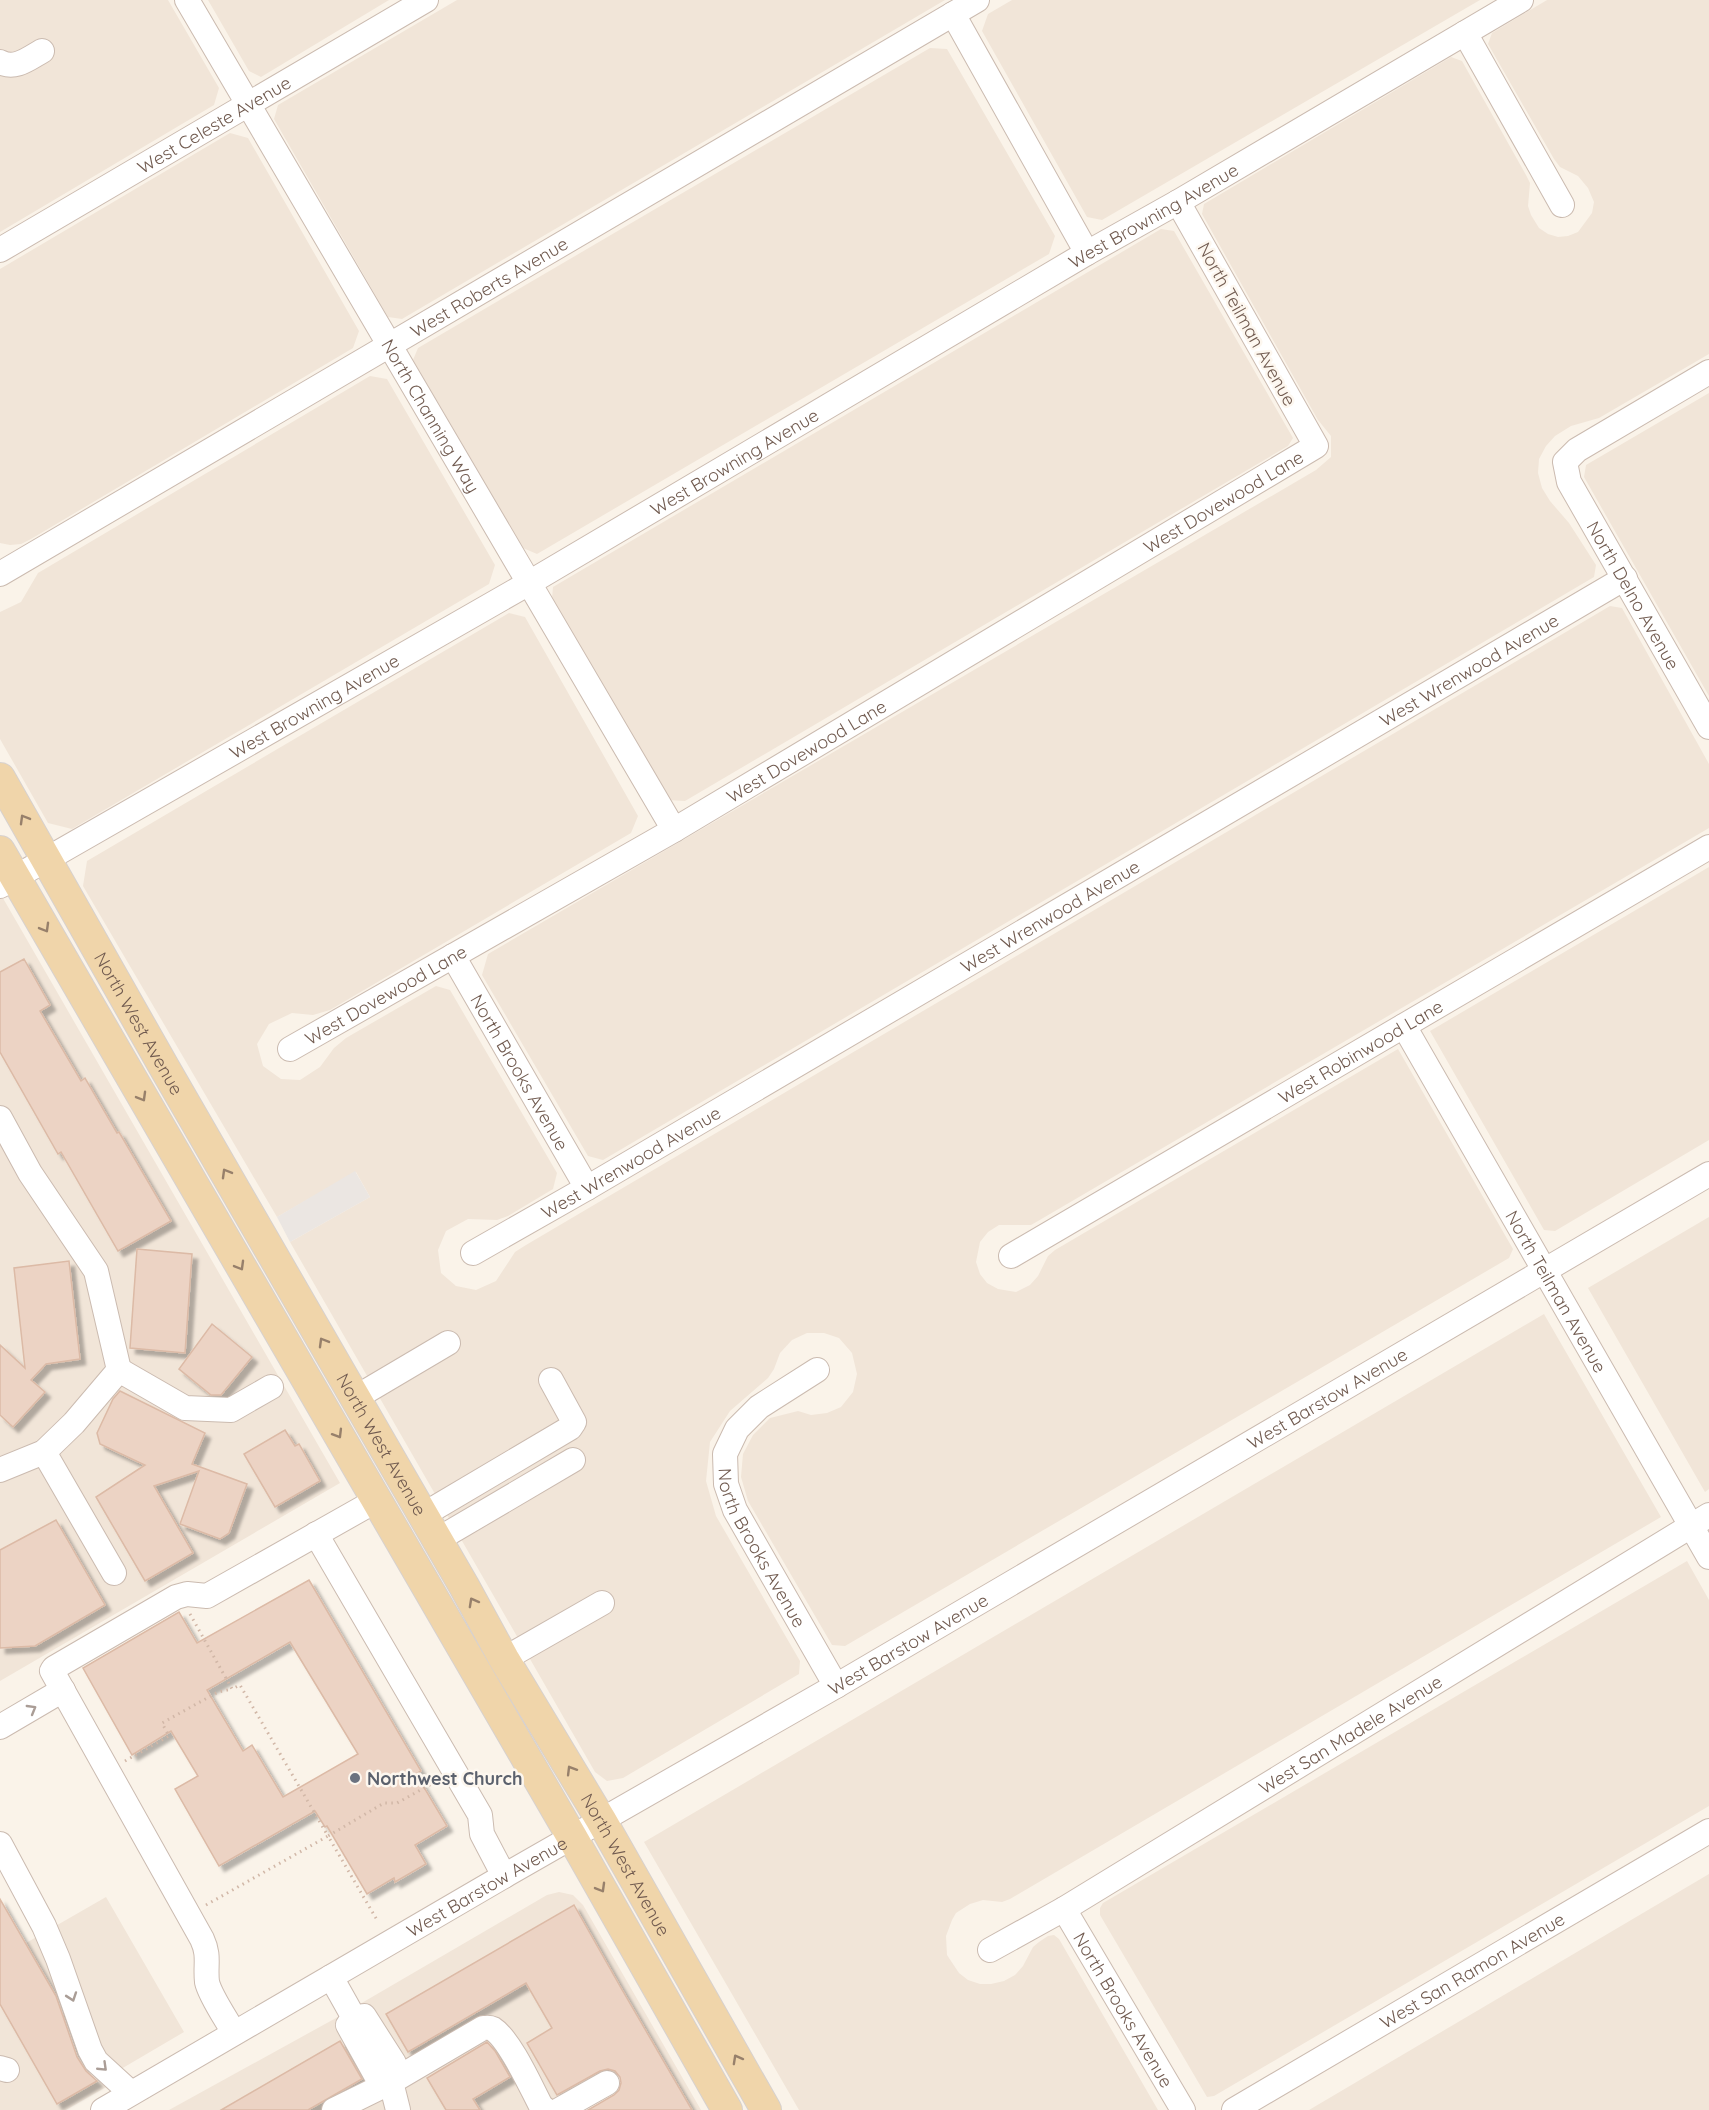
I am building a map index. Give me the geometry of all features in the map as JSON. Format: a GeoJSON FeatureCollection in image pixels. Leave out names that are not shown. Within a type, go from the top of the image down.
{"type":"FeatureCollection","features":[{"type":"Feature","properties":{"kind":"main road","name":"North West Avenue"},"geometry":{"type":"LineString","coordinates":[[0,778],[504,1659],[601,1820],[766,2110]]}},
{"type":"Feature","properties":{"kind":"main road","name":"North West Avenue"},"geometry":{"type":"LineString","coordinates":[[0,851],[8,882],[377,1500],[572,1837],[726,2110]]}},
{"type":"Feature","properties":{"kind":"street","name":"North Channing Way"},"geometry":{"type":"LineString","coordinates":[[188,0],[674,830]]}},
{"type":"Feature","properties":{"kind":"street","name":"West Celeste Avenue"},"geometry":{"type":"LineString","coordinates":[[0,250],[426,0]]}},
{"type":"Feature","properties":{"kind":"street","name":"West Roberts Avenue"},"geometry":{"type":"LineString","coordinates":[[0,574],[977,0]]}},
{"type":"Feature","properties":{"kind":"street","name":"West Browning Avenue"},"geometry":{"type":"LineString","coordinates":[[8,882],[529,583],[1521,0]]}},
{"type":"Feature","properties":{"kind":"street"},"geometry":{"type":"LineString","coordinates":[[953,14],[1087,253]]}},
{"type":"Feature","properties":{"kind":"street"},"geometry":{"type":"LineString","coordinates":[[1465,33],[1562,205]]}},
{"type":"Feature","properties":{"kind":"street"},"geometry":{"type":"LineString","coordinates":[[0,62],[16,65],[42,51]]}},
{"type":"Feature","properties":{"kind":"street","name":"North Teilman Avenue"},"geometry":{"type":"LineString","coordinates":[[1179,202],[1316,446]]}},
{"type":"Feature","properties":{"kind":"street","name":"North Delno Avenue"},"geometry":{"type":"LineString","coordinates":[[1709,372],[1577,450],[1565,462],[1569,482],[1709,727]]}},
{"type":"Feature","properties":{"kind":"street","name":"West Dovewood Lane"},"geometry":{"type":"LineString","coordinates":[[290,1049],[674,830],[1316,446]]}},
{"type":"Feature","properties":{"kind":"street","name":"West Wrenwood Avenue"},"geometry":{"type":"LineString","coordinates":[[473,1253],[1625,578]]}},
{"type":"Feature","properties":{"kind":"street","name":"West Robinwood Lane"},"geometry":{"type":"LineString","coordinates":[[1011,1256],[1709,847]]}},
{"type":"Feature","properties":{"kind":"street","name":"North Brooks Avenue"},"geometry":{"type":"LineString","coordinates":[[453,956],[587,1188]]}},
{"type":"Feature","properties":{"kind":"street","name":"North Teilman Avenue"},"geometry":{"type":"LineString","coordinates":[[1404,1026],[1545,1270],[1700,1520],[1709,1557]]}},
{"type":"Feature","properties":{"kind":"street"},"geometry":{"type":"LineString","coordinates":[[0,1118],[30,1173],[96,1271],[119,1370],[185,1408],[231,1410],[271,1387]]}},
{"type":"Feature","properties":{"kind":"street","name":"West Barstow Avenue"},"geometry":{"type":"LineString","coordinates":[[103,2110],[836,1686],[1709,1174]]}},
{"type":"Feature","properties":{"kind":"street"},"geometry":{"type":"LineString","coordinates":[[355,1398],[448,1343]]}},
{"type":"Feature","properties":{"kind":"street"},"geometry":{"type":"LineString","coordinates":[[0,1470],[44,1452],[74,1423],[119,1370]]}},
{"type":"Feature","properties":{"kind":"street","name":"North Brooks Avenue"},"geometry":{"type":"LineString","coordinates":[[817,1370],[759,1407],[737,1429],[725,1454],[726,1484],[735,1510],[836,1686]]}},
{"type":"Feature","properties":{"kind":"street"},"geometry":{"type":"LineString","coordinates":[[430,1527],[570,1428],[574,1422],[551,1380]]}},
{"type":"Feature","properties":{"kind":"street"},"geometry":{"type":"LineString","coordinates":[[44,1452],[114,1573]]}},
{"type":"Feature","properties":{"kind":"street"},"geometry":{"type":"LineString","coordinates":[[430,1527],[573,1460]]}},
{"type":"Feature","properties":{"kind":"street"},"geometry":{"type":"LineString","coordinates":[[234,2033],[208,1985],[209,1955],[189,1915],[52,1671],[180,1596],[187,1594],[207,1596],[377,1500]]}},
{"type":"Feature","properties":{"kind":"street","name":"West San Madele Avenue"},"geometry":{"type":"LineString","coordinates":[[990,1950],[1064,1909],[1700,1520]]}},
{"type":"Feature","properties":{"kind":"street"},"geometry":{"type":"LineString","coordinates":[[316,1534],[480,1815],[482,1834],[504,1876]]}},
{"type":"Feature","properties":{"kind":"street"},"geometry":{"type":"LineString","coordinates":[[504,1659],[602,1603]]}},
{"type":"Feature","properties":{"kind":"street"},"geometry":{"type":"LineString","coordinates":[[0,1727],[63,1690]]}},
{"type":"Feature","properties":{"kind":"street","name":"West San Ramon Avenue"},"geometry":{"type":"LineString","coordinates":[[1234,2110],[1709,1832]]}},
{"type":"Feature","properties":{"kind":"street"},"geometry":{"type":"LineString","coordinates":[[0,1844],[44,1926],[84,2035],[96,2061],[131,2093]]}},
{"type":"Feature","properties":{"kind":"street","name":"North Brooks Avenue"},"geometry":{"type":"LineString","coordinates":[[1064,1909],[1183,2110]]}},
{"type":"Feature","properties":{"kind":"street"},"geometry":{"type":"LineString","coordinates":[[331,1977],[354,2018],[348,2025],[378,2079],[391,2082]]}},
{"type":"Feature","properties":{"kind":"street"},"geometry":{"type":"LineString","coordinates":[[334,2110],[391,2082],[483,2028],[492,2029],[506,2042],[541,2106],[546,2110]]}},
{"type":"Feature","properties":{"kind":"street"},"geometry":{"type":"LineString","coordinates":[[391,2082],[398,2110]]}},
{"type":"Feature","properties":{"kind":"street"},"geometry":{"type":"LineString","coordinates":[[559,2110],[607,2083]]}},
{"type":"Feature","properties":{"kind":"path"},"geometry":{"type":"LineString","coordinates":[[180,1596],[232,1689]]}},
{"type":"Feature","properties":{"kind":"path"},"geometry":{"type":"LineString","coordinates":[[108,1770],[169,1737],[162,1723],[218,1692],[240,1685],[377,1920]]}},
{"type":"Feature","properties":{"kind":"path"},"geometry":{"type":"LineString","coordinates":[[189,1915],[384,1803],[397,1803],[455,1772]]}},
{"type":"Feature","properties":{"kind":"shaded area"},"geometry":{"type":"Polygon","coordinates":[[[0,0],[168,0],[219,88],[214,105],[0,232],[0,0]]]}},
{"type":"Feature","properties":{"kind":"shaded area"},"geometry":{"type":"Polygon","coordinates":[[[208,0],[389,0],[261,77],[249,71],[208,0]]]}},
{"type":"Feature","properties":{"kind":"shaded area"},"geometry":{"type":"Polygon","coordinates":[[[457,0],[945,0],[402,319],[388,317],[274,119],[278,105],[457,0]]]}},
{"type":"Feature","properties":{"kind":"shaded area"},"geometry":{"type":"Polygon","coordinates":[[[1012,0],[1480,0],[1102,220],[1087,217],[982,31],[988,14],[1012,0]]]}},
{"type":"Feature","properties":{"kind":"shaded area"},"geometry":{"type":"Polygon","coordinates":[[[1547,0],[1709,0],[1709,354],[1599,418],[1571,426],[1555,436],[1539,459],[1538,473],[1542,488],[1569,523],[1596,565],[1594,577],[603,1160],[588,1156],[482,975],[488,954],[1316,470],[1331,457],[1331,436],[1318,420],[1202,214],[1204,204],[1451,57],[1462,61],[1526,175],[1530,183],[1528,206],[1539,228],[1558,237],[1578,232],[1592,213],[1594,202],[1588,188],[1578,176],[1560,167],[1554,159],[1488,44],[1492,33],[1547,0]]]}},
{"type":"Feature","properties":{"kind":"shaded area"},"geometry":{"type":"Polygon","coordinates":[[[930,48],[947,49],[1055,236],[1049,254],[537,554],[523,548],[413,360],[418,348],[930,48]]]}},
{"type":"Feature","properties":{"kind":"shaded area"},"geometry":{"type":"Polygon","coordinates":[[[230,133],[248,138],[359,331],[353,348],[31,539],[21,544],[0,543],[0,269],[230,133]]]}},
{"type":"Feature","properties":{"kind":"shaded area"},"geometry":{"type":"Polygon","coordinates":[[[1161,229],[1174,231],[1293,438],[1288,446],[685,801],[667,800],[552,599],[553,587],[1161,229]]]}},
{"type":"Feature","properties":{"kind":"shaded area"},"geometry":{"type":"Polygon","coordinates":[[[370,376],[387,379],[495,565],[489,584],[72,829],[48,823],[0,739],[0,612],[21,602],[38,573],[370,376]]]}},
{"type":"Feature","properties":{"kind":"shaded area"},"geometry":{"type":"Polygon","coordinates":[[[1709,393],[1709,696],[1584,477],[1586,465],[1709,393]]]}},
{"type":"Feature","properties":{"kind":"shaded area"},"geometry":{"type":"Polygon","coordinates":[[[1610,606],[1622,608],[1709,764],[1709,828],[1031,1225],[999,1225],[988,1232],[980,1242],[976,1262],[980,1274],[987,1283],[998,1289],[1016,1292],[1030,1285],[1038,1276],[1048,1256],[1055,1250],[1398,1049],[1513,1249],[1509,1258],[845,1646],[832,1645],[748,1501],[741,1477],[743,1454],[753,1435],[770,1418],[798,1411],[811,1415],[827,1413],[841,1407],[853,1392],[857,1374],[852,1353],[839,1338],[824,1333],[807,1333],[792,1340],[780,1353],[768,1378],[730,1411],[710,1442],[706,1481],[716,1516],[800,1661],[799,1674],[623,1778],[607,1781],[595,1772],[290,1242],[370,1197],[356,1172],[277,1217],[83,886],[87,861],[509,613],[525,617],[638,816],[631,833],[330,1010],[313,1015],[292,1013],[269,1024],[257,1044],[263,1066],[281,1079],[300,1080],[320,1067],[334,1048],[346,1038],[436,986],[450,990],[557,1173],[553,1189],[508,1216],[497,1220],[468,1219],[446,1231],[438,1250],[441,1273],[456,1286],[476,1290],[496,1281],[515,1252],[526,1245],[1610,606]]]}},
{"type":"Feature","properties":{"kind":"shaded area"},"geometry":{"type":"Polygon","coordinates":[[[1709,867],[1709,1140],[1555,1231],[1544,1230],[1430,1031],[1709,867]]]}},
{"type":"Feature","properties":{"kind":"shaded area"},"geometry":{"type":"Polygon","coordinates":[[[0,893],[340,1483],[0,1681],[0,893]]]}},
{"type":"Feature","properties":{"kind":"shaded area"},"geometry":{"type":"Polygon","coordinates":[[[355,1171],[370,1197],[290,1242],[277,1217],[355,1171]]]}},
{"type":"Feature","properties":{"kind":"shaded area"},"geometry":{"type":"Polygon","coordinates":[[[1709,1217],[1709,1489],[1705,1492],[1588,1288],[1709,1217]]]}},
{"type":"Feature","properties":{"kind":"shaded area"},"geometry":{"type":"Polygon","coordinates":[[[1544,1314],[1661,1517],[1010,1899],[1002,1902],[983,1900],[970,1904],[956,1913],[952,1920],[946,1936],[947,1955],[959,1973],[968,1980],[980,1984],[1004,1981],[1015,1975],[1023,1966],[1033,1947],[1039,1942],[1054,1935],[1059,1939],[1158,2110],[799,2110],[644,1842],[1544,1314]]]}},
{"type":"Feature","properties":{"kind":"shaded area"},"geometry":{"type":"Polygon","coordinates":[[[1687,1561],[1709,1600],[1709,1806],[1214,2096],[1207,2097],[1100,1915],[1103,1903],[1687,1561]]]}},
{"type":"Feature","properties":{"kind":"shaded area"},"geometry":{"type":"Polygon","coordinates":[[[1709,1874],[1709,2110],[1309,2110],[1709,1874]]]}},
{"type":"Feature","properties":{"kind":"shaded area"},"geometry":{"type":"Polygon","coordinates":[[[559,1892],[573,1895],[583,1905],[701,2110],[692,2110],[573,1905],[386,2014],[408,2052],[531,1981],[552,2028],[527,2043],[560,2100],[598,2078],[564,2021],[578,2013],[620,2086],[579,2110],[169,2110],[336,2018],[547,1895],[559,1892]]]}},
{"type":"Feature","properties":{"kind":"shaded area"},"geometry":{"type":"Polygon","coordinates":[[[106,1897],[184,2032],[104,2079],[108,2086],[66,2110],[0,2110],[0,2004],[21,2039],[66,2013],[38,1965],[0,1972],[31,1954],[26,1943],[106,1897]],[[68,2018],[23,2044],[57,2103],[102,2077],[68,2018]]]}},
{"type":"Feature","properties":{"kind":"building"},"geometry":{"type":"Polygon","coordinates":[[[24,959],[50,1005],[40,1011],[81,1081],[85,1078],[117,1133],[119,1132],[171,1221],[118,1251],[61,1152],[58,1154],[0,1052],[0,972],[24,959]]]}},
{"type":"Feature","properties":{"kind":"building"},"geometry":{"type":"Polygon","coordinates":[[[137,1249],[192,1254],[185,1353],[130,1348],[137,1249]]]}},
{"type":"Feature","properties":{"kind":"building"},"geometry":{"type":"Polygon","coordinates":[[[69,1261],[80,1359],[46,1364],[31,1380],[45,1392],[13,1427],[0,1415],[0,1345],[25,1368],[14,1268],[69,1261]]]}},
{"type":"Feature","properties":{"kind":"building"},"geometry":{"type":"Polygon","coordinates":[[[212,1324],[252,1357],[221,1395],[211,1395],[179,1369],[212,1324]]]}},
{"type":"Feature","properties":{"kind":"building"},"geometry":{"type":"Polygon","coordinates":[[[120,1391],[205,1433],[192,1464],[247,1484],[229,1533],[220,1539],[180,1524],[199,1471],[154,1486],[193,1553],[145,1581],[96,1497],[145,1465],[100,1444],[97,1433],[113,1399],[120,1391]]]}},
{"type":"Feature","properties":{"kind":"building"},"geometry":{"type":"Polygon","coordinates":[[[285,1430],[295,1446],[299,1444],[320,1481],[275,1507],[244,1454],[285,1430]]]}},
{"type":"Feature","properties":{"kind":"building"},"geometry":{"type":"Polygon","coordinates":[[[56,1520],[105,1605],[35,1646],[0,1648],[0,1550],[56,1520]]]}},
{"type":"Feature","properties":{"kind":"building"},"geometry":{"type":"Polygon","coordinates":[[[309,1580],[421,1771],[416,1774],[447,1826],[415,1845],[426,1864],[395,1882],[394,1878],[367,1894],[327,1826],[325,1827],[315,1811],[219,1866],[175,1789],[198,1776],[171,1731],[132,1755],[83,1668],[179,1612],[197,1643],[309,1580]],[[290,1642],[207,1690],[243,1751],[252,1745],[283,1797],[358,1754],[290,1642]]]}},
{"type":"Feature","properties":{"kind":"building"},"geometry":{"type":"Polygon","coordinates":[[[0,1899],[56,1996],[77,2057],[86,2071],[97,2081],[57,2104],[0,2004],[0,1899]]]}},
{"type":"Feature","properties":{"kind":"building"},"geometry":{"type":"Polygon","coordinates":[[[574,1905],[692,2110],[588,2110],[619,2090],[620,2077],[615,2071],[608,2069],[600,2071],[557,2095],[527,2043],[552,2028],[526,1983],[408,2052],[386,2014],[574,1905]]]}},
{"type":"Feature","properties":{"kind":"building"},"geometry":{"type":"Polygon","coordinates":[[[340,2041],[362,2079],[308,2110],[221,2110],[340,2041]]]}},
{"type":"Feature","properties":{"kind":"building"},"geometry":{"type":"Polygon","coordinates":[[[487,2042],[510,2077],[473,2099],[480,2110],[446,2110],[427,2078],[487,2042]]]}},
{"type":"Feature","properties":{"kind":"place","name":"Northwest Church"},"geometry":{"type":"Point","coordinates":[355,1778]}}]}
